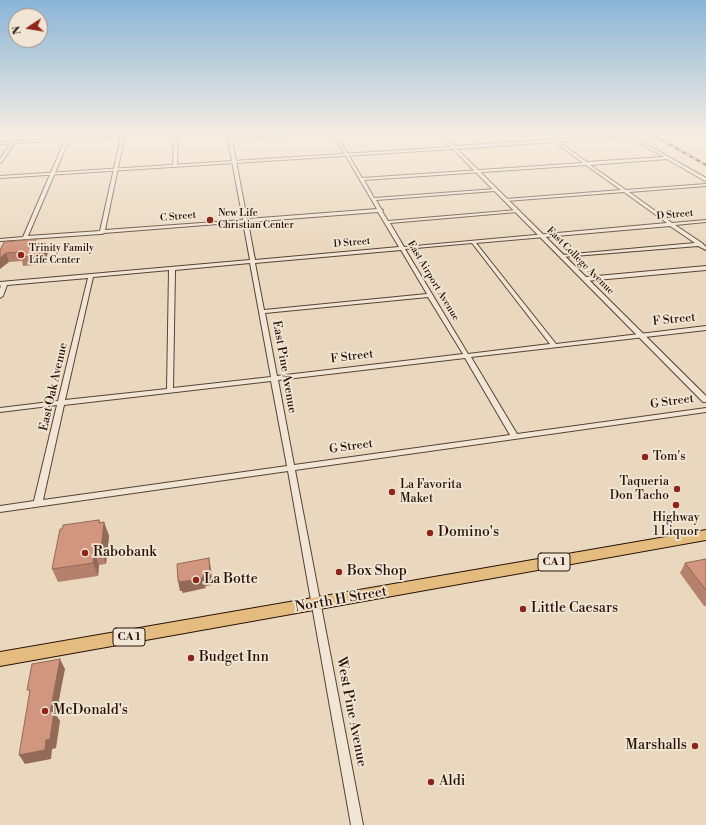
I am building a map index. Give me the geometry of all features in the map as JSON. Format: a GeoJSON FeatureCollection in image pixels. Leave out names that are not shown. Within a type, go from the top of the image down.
{"type":"FeatureCollection","features":[{"type":"Feature","properties":{"kind":"highway","name":"North H Street"},"geometry":{"type":"LineString","coordinates":[[0,660],[706,535]]}},
{"type":"Feature","properties":{"kind":"street"},"geometry":{"type":"LineString","coordinates":[[0,177],[77,172]]}},
{"type":"Feature","properties":{"kind":"street"},"geometry":{"type":"LineString","coordinates":[[102,232],[114,172]]}},
{"type":"Feature","properties":{"kind":"street","name":"East Pine Avenue"},"geometry":{"type":"LineString","coordinates":[[237,172],[244,221],[315,604]]}},
{"type":"Feature","properties":{"kind":"street","name":"East Airport Avenue"},"geometry":{"type":"LineString","coordinates":[[358,172],[515,437]]}},
{"type":"Feature","properties":{"kind":"street"},"geometry":{"type":"LineString","coordinates":[[362,179],[469,172]]}},
{"type":"Feature","properties":{"kind":"street","name":"East College Avenue"},"geometry":{"type":"LineString","coordinates":[[478,172],[706,400]]}},
{"type":"Feature","properties":{"kind":"street"},"geometry":{"type":"LineString","coordinates":[[599,172],[706,248]]}},
{"type":"Feature","properties":{"kind":"street"},"geometry":{"type":"LineString","coordinates":[[693,172],[706,180]]}},
{"type":"Feature","properties":{"kind":"street"},"geometry":{"type":"LineString","coordinates":[[25,238],[54,174]]}},
{"type":"Feature","properties":{"kind":"street"},"geometry":{"type":"LineString","coordinates":[[506,200],[706,185]]}},
{"type":"Feature","properties":{"kind":"street"},"geometry":{"type":"LineString","coordinates":[[374,199],[495,190]]}},
{"type":"Feature","properties":{"kind":"street","name":"C Street"},"geometry":{"type":"LineString","coordinates":[[0,240],[381,210]]}},
{"type":"Feature","properties":{"kind":"street"},"geometry":{"type":"LineString","coordinates":[[387,222],[516,211]]}},
{"type":"Feature","properties":{"kind":"street","name":"D Street"},"geometry":{"type":"LineString","coordinates":[[3,284],[706,222]]}},
{"type":"Feature","properties":{"kind":"street"},"geometry":{"type":"LineString","coordinates":[[474,242],[554,345]]}},
{"type":"Feature","properties":{"kind":"street"},"geometry":{"type":"LineString","coordinates":[[562,256],[706,243]]}},
{"type":"Feature","properties":{"kind":"street"},"geometry":{"type":"LineString","coordinates":[[586,279],[706,268]]}},
{"type":"Feature","properties":{"kind":"street"},"geometry":{"type":"LineString","coordinates":[[170,390],[172,269]]}},
{"type":"Feature","properties":{"kind":"street","name":"East Oak Avenue"},"geometry":{"type":"LineString","coordinates":[[38,503],[91,276]]}},
{"type":"Feature","properties":{"kind":"street"},"geometry":{"type":"LineString","coordinates":[[0,296],[3,284]]}},
{"type":"Feature","properties":{"kind":"street"},"geometry":{"type":"LineString","coordinates":[[262,312],[430,295]]}},
{"type":"Feature","properties":{"kind":"street","name":"F Street"},"geometry":{"type":"LineString","coordinates":[[0,410],[706,328]]}},
{"type":"Feature","properties":{"kind":"street","name":"G Street"},"geometry":{"type":"LineString","coordinates":[[0,508],[706,410]]}},
{"type":"Feature","properties":{"kind":"street","name":"West Pine Avenue"},"geometry":{"type":"LineString","coordinates":[[315,604],[357,825]]}},
{"type":"Feature","properties":{"kind":"building"},"geometry":{"type":"Polygon","coordinates":[[[36,239],[35,244],[45,243],[41,255],[20,257],[22,252],[6,253],[0,258],[0,250],[4,242],[36,239]]]}},
{"type":"Feature","properties":{"kind":"building"},"geometry":{"type":"Polygon","coordinates":[[[99,520],[99,523],[104,522],[101,550],[94,551],[93,563],[52,569],[60,529],[62,529],[63,525],[99,520]]]}},
{"type":"Feature","properties":{"kind":"building"},"geometry":{"type":"Polygon","coordinates":[[[209,558],[210,575],[203,576],[203,578],[180,582],[178,581],[177,564],[209,558]]]}},
{"type":"Feature","properties":{"kind":"building"},"geometry":{"type":"Polygon","coordinates":[[[706,559],[706,590],[685,563],[706,559]]]}},
{"type":"Feature","properties":{"kind":"building","name":"McDonald's"},"geometry":{"type":"Polygon","coordinates":[[[60,659],[50,712],[54,711],[50,739],[46,740],[45,750],[19,755],[30,690],[27,690],[32,664],[60,659]]]}},
{"type":"Feature","properties":{"kind":"place","name":"New Life Christian Center"},"geometry":{"type":"Point","coordinates":[210,220]}},
{"type":"Feature","properties":{"kind":"place","name":"Trinity Family Life Center"},"geometry":{"type":"Point","coordinates":[21,255]}},
{"type":"Feature","properties":{"kind":"place","name":"Tom's"},"geometry":{"type":"Point","coordinates":[645,457]}},
{"type":"Feature","properties":{"kind":"place","name":"Taqueria Don Tacho"},"geometry":{"type":"Point","coordinates":[677,489]}},
{"type":"Feature","properties":{"kind":"place","name":"La Favorita Maket"},"geometry":{"type":"Point","coordinates":[392,492]}},
{"type":"Feature","properties":{"kind":"place","name":"Highway 1 Liquor"},"geometry":{"type":"Point","coordinates":[676,505]}},
{"type":"Feature","properties":{"kind":"place","name":"Domino's"},"geometry":{"type":"Point","coordinates":[430,533]}},
{"type":"Feature","properties":{"kind":"place","name":"Rabobank"},"geometry":{"type":"Point","coordinates":[85,553]}},
{"type":"Feature","properties":{"kind":"place","name":"Box Shop"},"geometry":{"type":"Point","coordinates":[339,572]}},
{"type":"Feature","properties":{"kind":"place","name":"La Botte"},"geometry":{"type":"Point","coordinates":[196,580]}},
{"type":"Feature","properties":{"kind":"place","name":"Little Caesars"},"geometry":{"type":"Point","coordinates":[523,609]}},
{"type":"Feature","properties":{"kind":"place","name":"Budget Inn"},"geometry":{"type":"Point","coordinates":[191,658]}},
{"type":"Feature","properties":{"kind":"place","name":"McDonald's"},"geometry":{"type":"Point","coordinates":[45,711]}},
{"type":"Feature","properties":{"kind":"place","name":"Marshalls"},"geometry":{"type":"Point","coordinates":[695,746]}},
{"type":"Feature","properties":{"kind":"place","name":"Aldi"},"geometry":{"type":"Point","coordinates":[431,782]}}]}
